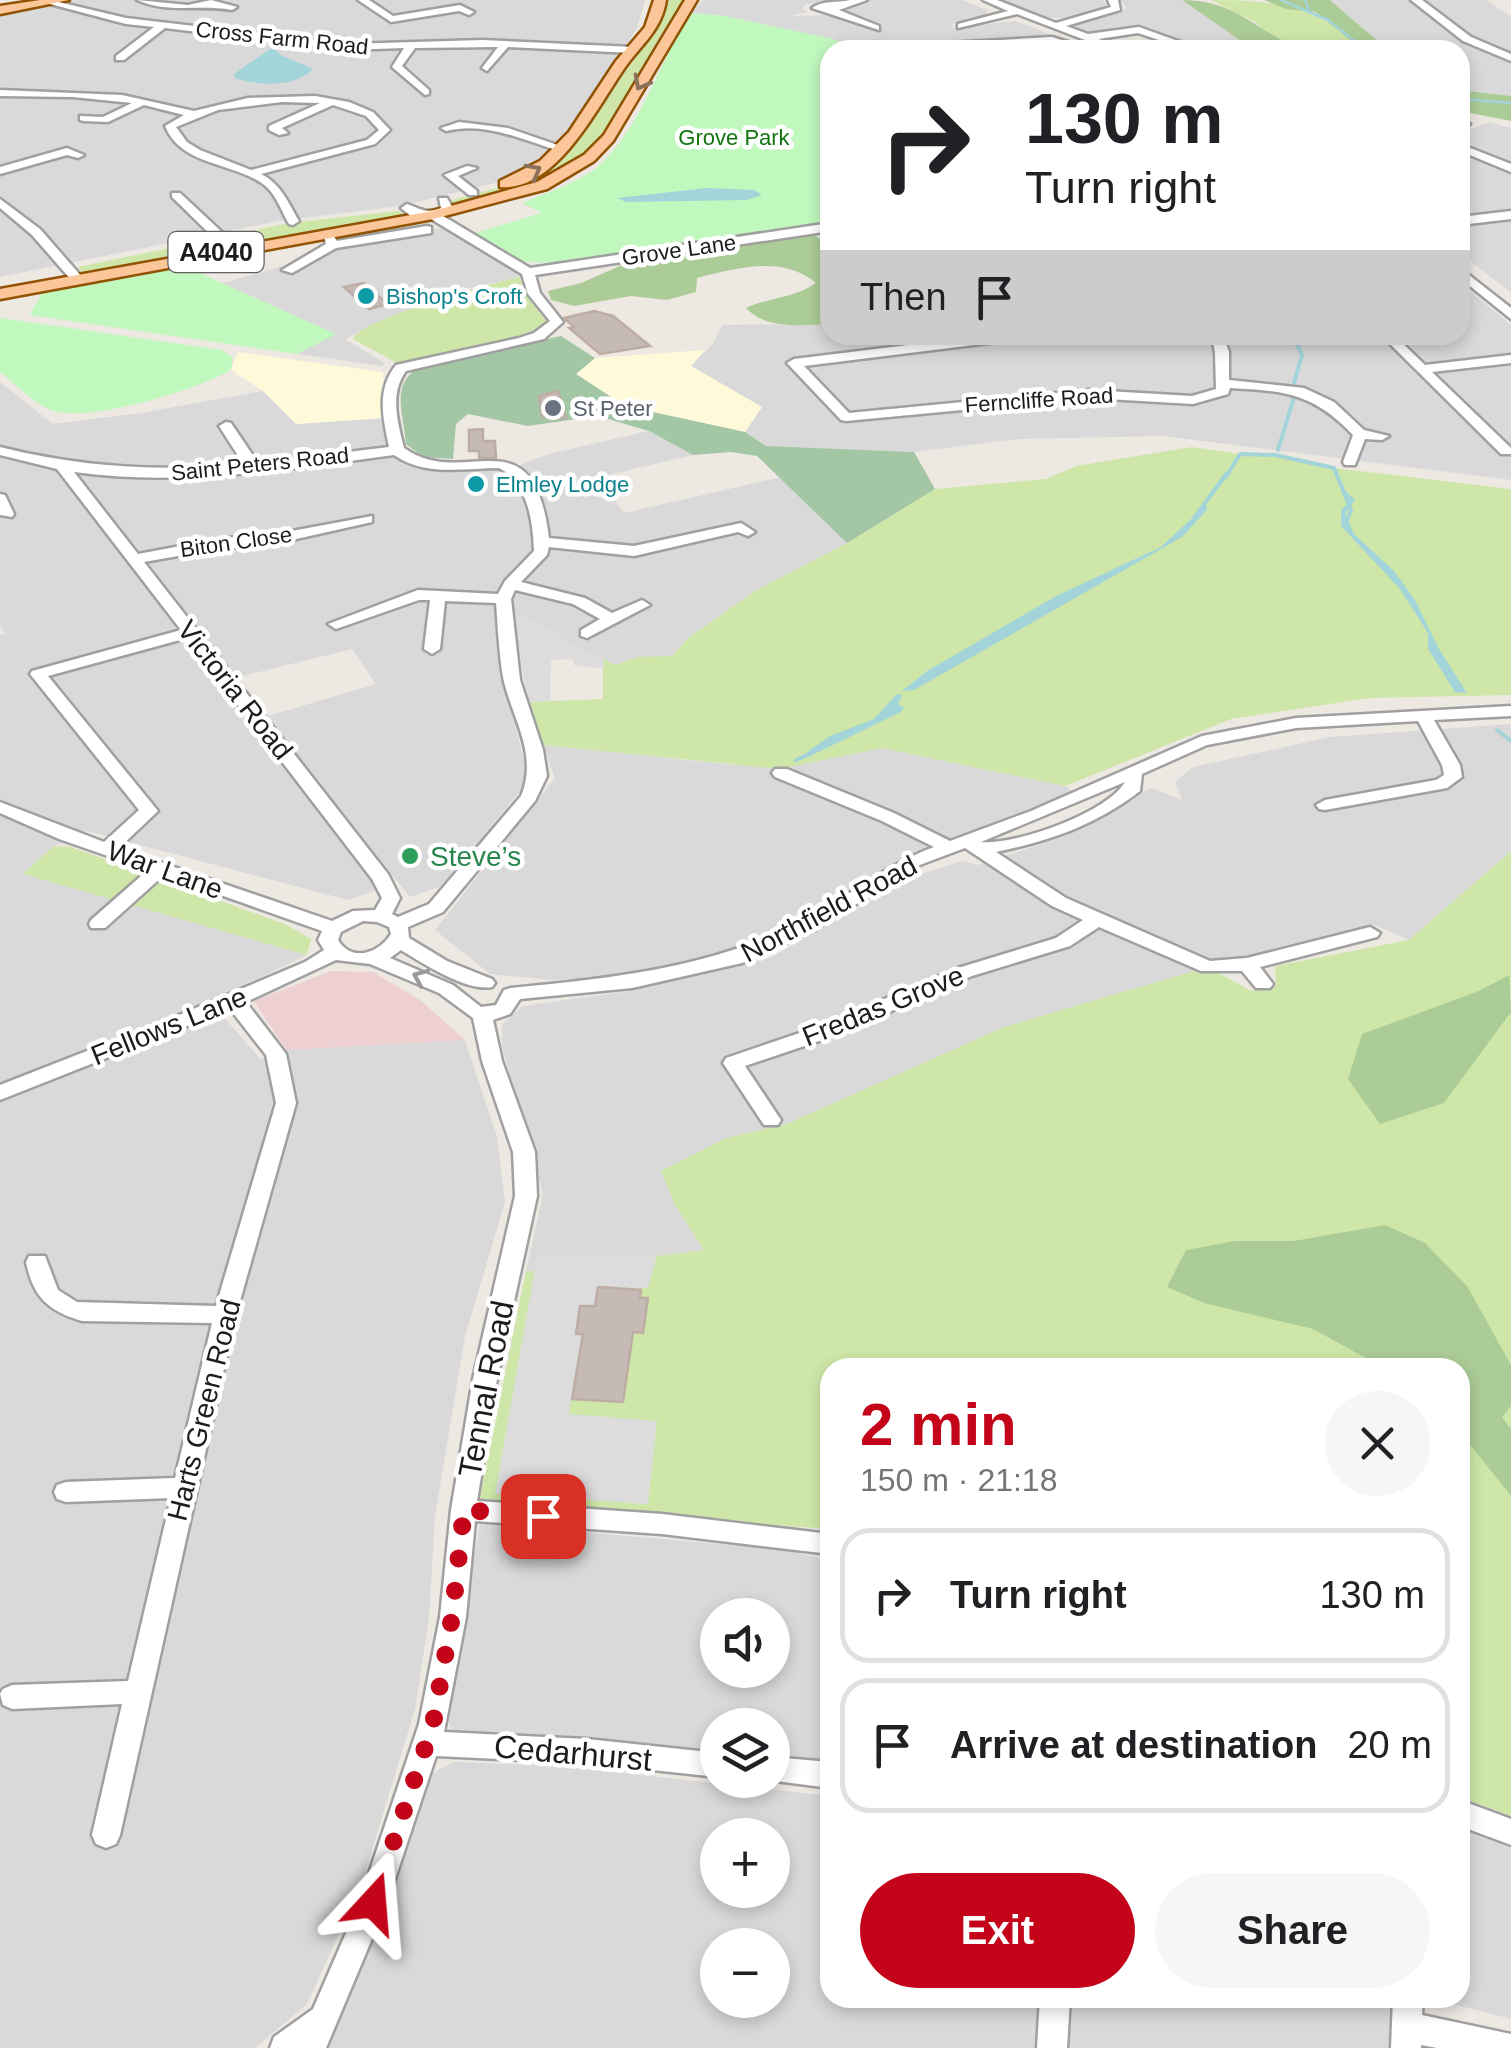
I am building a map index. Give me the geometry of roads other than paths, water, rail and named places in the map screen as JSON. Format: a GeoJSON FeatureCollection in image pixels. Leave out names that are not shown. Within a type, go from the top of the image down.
{"type":"FeatureCollection","features":[{"type":"Feature","properties":{"kind":"main road","name":"A4040"},"geometry":{"type":"LineString","coordinates":[[285,223],[407,208],[533,172],[580,130],[633,50],[651,31],[660,0]]}},
{"type":"Feature","properties":{"kind":"main road","name":"A4040"},"geometry":{"type":"LineString","coordinates":[[0,280],[430,223],[562,179],[612,133],[692,0]]}},
{"type":"Feature","properties":{"kind":"main road"},"geometry":{"type":"LineString","coordinates":[[0,10],[58,1]]}},
{"type":"Feature","properties":{"kind":"main road"},"geometry":{"type":"LineString","coordinates":[[580,130],[612,133]]}},
{"type":"Feature","properties":{"kind":"main road","name":"A4040"},"geometry":{"type":"LineString","coordinates":[[0,294],[226,235]]}},
{"type":"Feature","properties":{"kind":"street"},"geometry":{"type":"LineString","coordinates":[[363,0],[385,21],[463,8]]}},
{"type":"Feature","properties":{"kind":"street"},"geometry":{"type":"LineString","coordinates":[[834,9],[862,0]]}},
{"type":"Feature","properties":{"kind":"street"},"geometry":{"type":"LineString","coordinates":[[988,0],[1078,40]]}},
{"type":"Feature","properties":{"kind":"street"},"geometry":{"type":"LineString","coordinates":[[980,40],[1060,32],[1118,8],[1112,0]]}},
{"type":"Feature","properties":{"kind":"street"},"geometry":{"type":"LineString","coordinates":[[1416,0],[1468,40]]}},
{"type":"Feature","properties":{"kind":"street","name":"Cross Farm Road"},"geometry":{"type":"LineString","coordinates":[[58,1],[106,17],[348,47],[506,44],[633,50]]}},
{"type":"Feature","properties":{"kind":"street"},"geometry":{"type":"LineString","coordinates":[[149,1],[187,9],[212,3],[232,7]]}},
{"type":"Feature","properties":{"kind":"street"},"geometry":{"type":"LineString","coordinates":[[813,12],[822,6],[834,9],[876,28]]}},
{"type":"Feature","properties":{"kind":"street"},"geometry":{"type":"LineString","coordinates":[[961,26],[1018,12]]}},
{"type":"Feature","properties":{"kind":"street"},"geometry":{"type":"LineString","coordinates":[[124,56],[142,54],[159,40],[144,39],[163,25]]}},
{"type":"Feature","properties":{"kind":"street"},"geometry":{"type":"LineString","coordinates":[[1102,40],[1139,30],[1168,40]]}},
{"type":"Feature","properties":{"kind":"street"},"geometry":{"type":"LineString","coordinates":[[1470,41],[1511,58]]}},
{"type":"Feature","properties":{"kind":"street"},"geometry":{"type":"LineString","coordinates":[[487,68],[506,44]]}},
{"type":"Feature","properties":{"kind":"street"},"geometry":{"type":"LineString","coordinates":[[411,46],[397,67],[425,92]]}},
{"type":"Feature","properties":{"kind":"street"},"geometry":{"type":"LineString","coordinates":[[0,93],[72,94],[169,106],[193,114]]}},
{"type":"Feature","properties":{"kind":"street"},"geometry":{"type":"LineString","coordinates":[[251,173],[372,142],[385,130],[370,115],[297,98],[262,99],[193,114],[170,126],[174,136],[216,161],[251,173],[277,191],[285,223]]}},
{"type":"Feature","properties":{"kind":"street"},"geometry":{"type":"LineString","coordinates":[[84,118],[104,120],[141,103]]}},
{"type":"Feature","properties":{"kind":"street"},"geometry":{"type":"LineString","coordinates":[[282,133],[273,128],[328,103]]}},
{"type":"Feature","properties":{"kind":"street"},"geometry":{"type":"LineString","coordinates":[[446,128],[477,124],[563,149]]}},
{"type":"Feature","properties":{"kind":"street"},"geometry":{"type":"LineString","coordinates":[[1470,150],[1511,169]]}},
{"type":"Feature","properties":{"kind":"street"},"geometry":{"type":"LineString","coordinates":[[0,171],[70,151]]}},
{"type":"Feature","properties":{"kind":"street"},"geometry":{"type":"LineString","coordinates":[[1470,162],[1488,156]]}},
{"type":"Feature","properties":{"kind":"street"},"geometry":{"type":"LineString","coordinates":[[434,176],[471,168]]}},
{"type":"Feature","properties":{"kind":"street"},"geometry":{"type":"LineString","coordinates":[[450,175],[473,192]]}},
{"type":"Feature","properties":{"kind":"street"},"geometry":{"type":"LineString","coordinates":[[162,198],[181,194],[226,235]]}},
{"type":"Feature","properties":{"kind":"street"},"geometry":{"type":"LineString","coordinates":[[430,223],[448,210],[443,200]]}},
{"type":"Feature","properties":{"kind":"street"},"geometry":{"type":"LineString","coordinates":[[0,202],[36,232],[72,273]]}},
{"type":"Feature","properties":{"kind":"street"},"geometry":{"type":"LineString","coordinates":[[392,926],[436,908],[529,796],[538,776],[506,647],[507,592],[534,564],[542,552],[542,542],[525,480],[512,467],[486,463],[428,464],[406,458],[397,450],[389,394],[392,376],[400,368],[522,341],[554,328],[556,317],[534,294],[528,272],[407,208]]}},
{"type":"Feature","properties":{"kind":"street"},"geometry":{"type":"LineString","coordinates":[[1470,220],[1511,215]]}},
{"type":"Feature","properties":{"kind":"street","name":"Grove Lane"},"geometry":{"type":"LineString","coordinates":[[528,272],[820,228]]}},
{"type":"Feature","properties":{"kind":"street"},"geometry":{"type":"LineString","coordinates":[[288,270],[330,239]]}},
{"type":"Feature","properties":{"kind":"street"},"geometry":{"type":"LineString","coordinates":[[1470,268],[1511,301]]}},
{"type":"Feature","properties":{"kind":"street"},"geometry":{"type":"LineString","coordinates":[[1470,280],[1511,315]]}},
{"type":"Feature","properties":{"kind":"street","name":"Ferncliffe Road"},"geometry":{"type":"LineString","coordinates":[[941,345],[794,363],[846,418],[1089,394],[1194,400],[1218,395],[1225,384]]}},
{"type":"Feature","properties":{"kind":"street"},"geometry":{"type":"LineString","coordinates":[[1219,345],[1225,384],[1296,389],[1333,405],[1360,434],[1382,436]]}},
{"type":"Feature","properties":{"kind":"street"},"geometry":{"type":"LineString","coordinates":[[1397,345],[1506,451]]}},
{"type":"Feature","properties":{"kind":"street"},"geometry":{"type":"LineString","coordinates":[[1422,368],[1511,359]]}},
{"type":"Feature","properties":{"kind":"street"},"geometry":{"type":"LineString","coordinates":[[226,426],[254,469]]}},
{"type":"Feature","properties":{"kind":"street"},"geometry":{"type":"LineString","coordinates":[[1350,462],[1360,434]]}},
{"type":"Feature","properties":{"kind":"street","name":"Saint Peters Road"},"geometry":{"type":"LineString","coordinates":[[8,454],[63,467],[172,474],[254,469],[397,450]]}},
{"type":"Feature","properties":{"kind":"street"},"geometry":{"type":"LineString","coordinates":[[0,466],[8,454]]}},
{"type":"Feature","properties":{"kind":"street","name":"Victoria Road"},"geometry":{"type":"LineString","coordinates":[[63,467],[389,888],[392,926]]}},
{"type":"Feature","properties":{"kind":"street"},"geometry":{"type":"LineString","coordinates":[[0,498],[6,514]]}},
{"type":"Feature","properties":{"kind":"street","name":"Biton Close"},"geometry":{"type":"LineString","coordinates":[[133,560],[223,543],[265,541],[367,519]]}},
{"type":"Feature","properties":{"kind":"street"},"geometry":{"type":"LineString","coordinates":[[542,542],[634,551],[741,526]]}},
{"type":"Feature","properties":{"kind":"street"},"geometry":{"type":"LineString","coordinates":[[365,634],[344,621],[418,595],[460,600],[507,592],[579,601],[612,619]]}},
{"type":"Feature","properties":{"kind":"street"},"geometry":{"type":"LineString","coordinates":[[432,648],[438,595]]}},
{"type":"Feature","properties":{"kind":"street"},"geometry":{"type":"LineString","coordinates":[[587,633],[642,605]]}},
{"type":"Feature","properties":{"kind":"street"},"geometry":{"type":"LineString","coordinates":[[107,849],[149,810],[38,674],[190,632]]}},
{"type":"Feature","properties":{"kind":"street","name":"Northfield Road"},"geometry":{"type":"LineString","coordinates":[[512,994],[632,982],[735,959],[808,926],[911,862],[966,847],[1202,740],[1296,723],[1511,711]]}},
{"type":"Feature","properties":{"kind":"street"},"geometry":{"type":"LineString","coordinates":[[1325,806],[1441,784],[1453,777],[1451,765],[1423,716]]}},
{"type":"Feature","properties":{"kind":"street"},"geometry":{"type":"LineString","coordinates":[[781,773],[966,847],[1096,920],[1208,968],[1248,964],[1370,933]]}},
{"type":"Feature","properties":{"kind":"street","name":"War Lane"},"geometry":{"type":"LineString","coordinates":[[0,807],[160,869],[333,928]]}},
{"type":"Feature","properties":{"kind":"street"},"geometry":{"type":"LineString","coordinates":[[98,924],[160,869]]}},
{"type":"Feature","properties":{"kind":"street"},"geometry":{"type":"LineString","coordinates":[[372,958],[428,979],[473,1008],[508,1006],[512,994],[505,986],[485,983],[440,965],[392,926],[360,915],[333,928],[328,940],[334,952],[351,959],[372,958],[390,951],[392,926]]}},
{"type":"Feature","properties":{"kind":"street","name":"Fredas Grove"},"geometry":{"type":"LineString","coordinates":[[771,1120],[732,1062],[828,1031],[952,977],[1063,942],[1096,920]]}},
{"type":"Feature","properties":{"kind":"street","name":"Fellows Lane"},"geometry":{"type":"LineString","coordinates":[[0,1094],[234,1000],[334,952]]}},
{"type":"Feature","properties":{"kind":"street"},"geometry":{"type":"LineString","coordinates":[[1248,964],[1263,984]]}},
{"type":"Feature","properties":{"kind":"street"},"geometry":{"type":"LineString","coordinates":[[473,1008],[469,990],[485,983]]}},
{"type":"Feature","properties":{"kind":"street","name":"Harts Green Road"},"geometry":{"type":"LineString","coordinates":[[106,1835],[226,1315],[286,1103],[276,1054],[234,1000]]}},
{"type":"Feature","properties":{"kind":"street","name":"Tennal Road"},"geometry":{"type":"LineString","coordinates":[[316,2034],[373,1903],[428,1743],[452,1617],[485,1379],[526,1196],[524,1152],[473,1008]]}},
{"type":"Feature","properties":{"kind":"street"},"geometry":{"type":"LineString","coordinates":[[37,1262],[42,1290],[61,1307],[82,1312],[226,1315]]}},
{"type":"Feature","properties":{"kind":"street"},"geometry":{"type":"LineString","coordinates":[[66,1492],[184,1488]]}},
{"type":"Feature","properties":{"kind":"street"},"geometry":{"type":"LineString","coordinates":[[464,1510],[662,1524],[820,1543]]}},
{"type":"Feature","properties":{"kind":"street"},"geometry":{"type":"LineString","coordinates":[[12,1697],[139,1692]]}},
{"type":"Feature","properties":{"kind":"street","name":"Cedarhurst"},"geometry":{"type":"LineString","coordinates":[[428,1743],[588,1752],[700,1764]]}},
{"type":"Feature","properties":{"kind":"street"},"geometry":{"type":"LineString","coordinates":[[790,1772],[820,1774]]}},
{"type":"Feature","properties":{"kind":"street"},"geometry":{"type":"LineString","coordinates":[[1470,1816],[1511,1832]]}},
{"type":"Feature","properties":{"kind":"street"},"geometry":{"type":"LineString","coordinates":[[1052,2048],[1054,2008]]}},
{"type":"Feature","properties":{"kind":"street"},"geometry":{"type":"LineString","coordinates":[[1408,2024],[1508,2048]]}},
{"type":"Feature","properties":{"kind":"street"},"geometry":{"type":"LineString","coordinates":[[285,2048],[316,2034]]}},
{"type":"Feature","properties":{"kind":"water"},"geometry":{"type":"Polygon","coordinates":[[[270,49],[313,69],[296,80],[276,84],[235,78],[234,74],[270,49]]]}},
{"type":"Feature","properties":{"kind":"water"},"geometry":{"type":"Polygon","coordinates":[[[707,188],[754,190],[762,195],[747,200],[626,202],[617,198],[707,188]]]}},
{"type":"Feature","properties":{"kind":"water"},"geometry":{"type":"Polygon","coordinates":[[[1225,472],[1230,473],[1206,505],[1207,510],[1182,537],[914,690],[902,691],[927,671],[1058,595],[1161,547],[1191,519],[1225,472]]]}},
{"type":"Feature","properties":{"kind":"water"},"geometry":{"type":"Polygon","coordinates":[[[1340,486],[1355,500],[1345,514],[1354,534],[1394,571],[1415,600],[1467,693],[1455,692],[1428,649],[1428,633],[1400,589],[1341,526],[1341,511],[1350,500],[1340,486]]]}},
{"type":"Feature","properties":{"kind":"water"},"geometry":{"type":"Polygon","coordinates":[[[897,694],[902,695],[898,704],[904,708],[901,712],[808,757],[806,753],[830,736],[874,719],[897,694]]]}},
{"type":"Feature","properties":{"kind":"waterway"},"geometry":{"type":"LineString","coordinates":[[1281,0],[1328,20],[1353,40]]}},
{"type":"Feature","properties":{"kind":"waterway"},"geometry":{"type":"LineString","coordinates":[[1305,0],[1309,10]]}},
{"type":"Feature","properties":{"kind":"waterway"},"geometry":{"type":"LineString","coordinates":[[1470,100],[1511,103]]}},
{"type":"Feature","properties":{"kind":"waterway"},"geometry":{"type":"LineString","coordinates":[[1294,383],[1302,355],[1298,345]]}},
{"type":"Feature","properties":{"kind":"waterway"},"geometry":{"type":"LineString","coordinates":[[1278,450],[1294,397]]}},
{"type":"Feature","properties":{"kind":"waterway"},"geometry":{"type":"LineString","coordinates":[[1226,477],[1240,454],[1275,455],[1334,468],[1351,510],[1347,520]]}},
{"type":"Feature","properties":{"kind":"waterway"},"geometry":{"type":"LineString","coordinates":[[1497,730],[1511,741]]}},
{"type":"Feature","properties":{"kind":"waterway"},"geometry":{"type":"LineString","coordinates":[[796,760],[812,753]]}},
{"type":"Feature","properties":{"kind":"place","name":"Bishop's Croft"},"geometry":{"type":"Point","coordinates":[366,296]}},
{"type":"Feature","properties":{"kind":"place","name":"St Peter"},"geometry":{"type":"Point","coordinates":[553,408]}},
{"type":"Feature","properties":{"kind":"place","name":"Elmley Lodge"},"geometry":{"type":"Point","coordinates":[476,484]}},
{"type":"Feature","properties":{"kind":"place","name":"Steve’s"},"geometry":{"type":"Point","coordinates":[410,856]}},
{"type":"Feature","properties":{"kind":"park label","name":"Grove Park"},"geometry":{"type":"Point","coordinates":[734,137]}}]}
